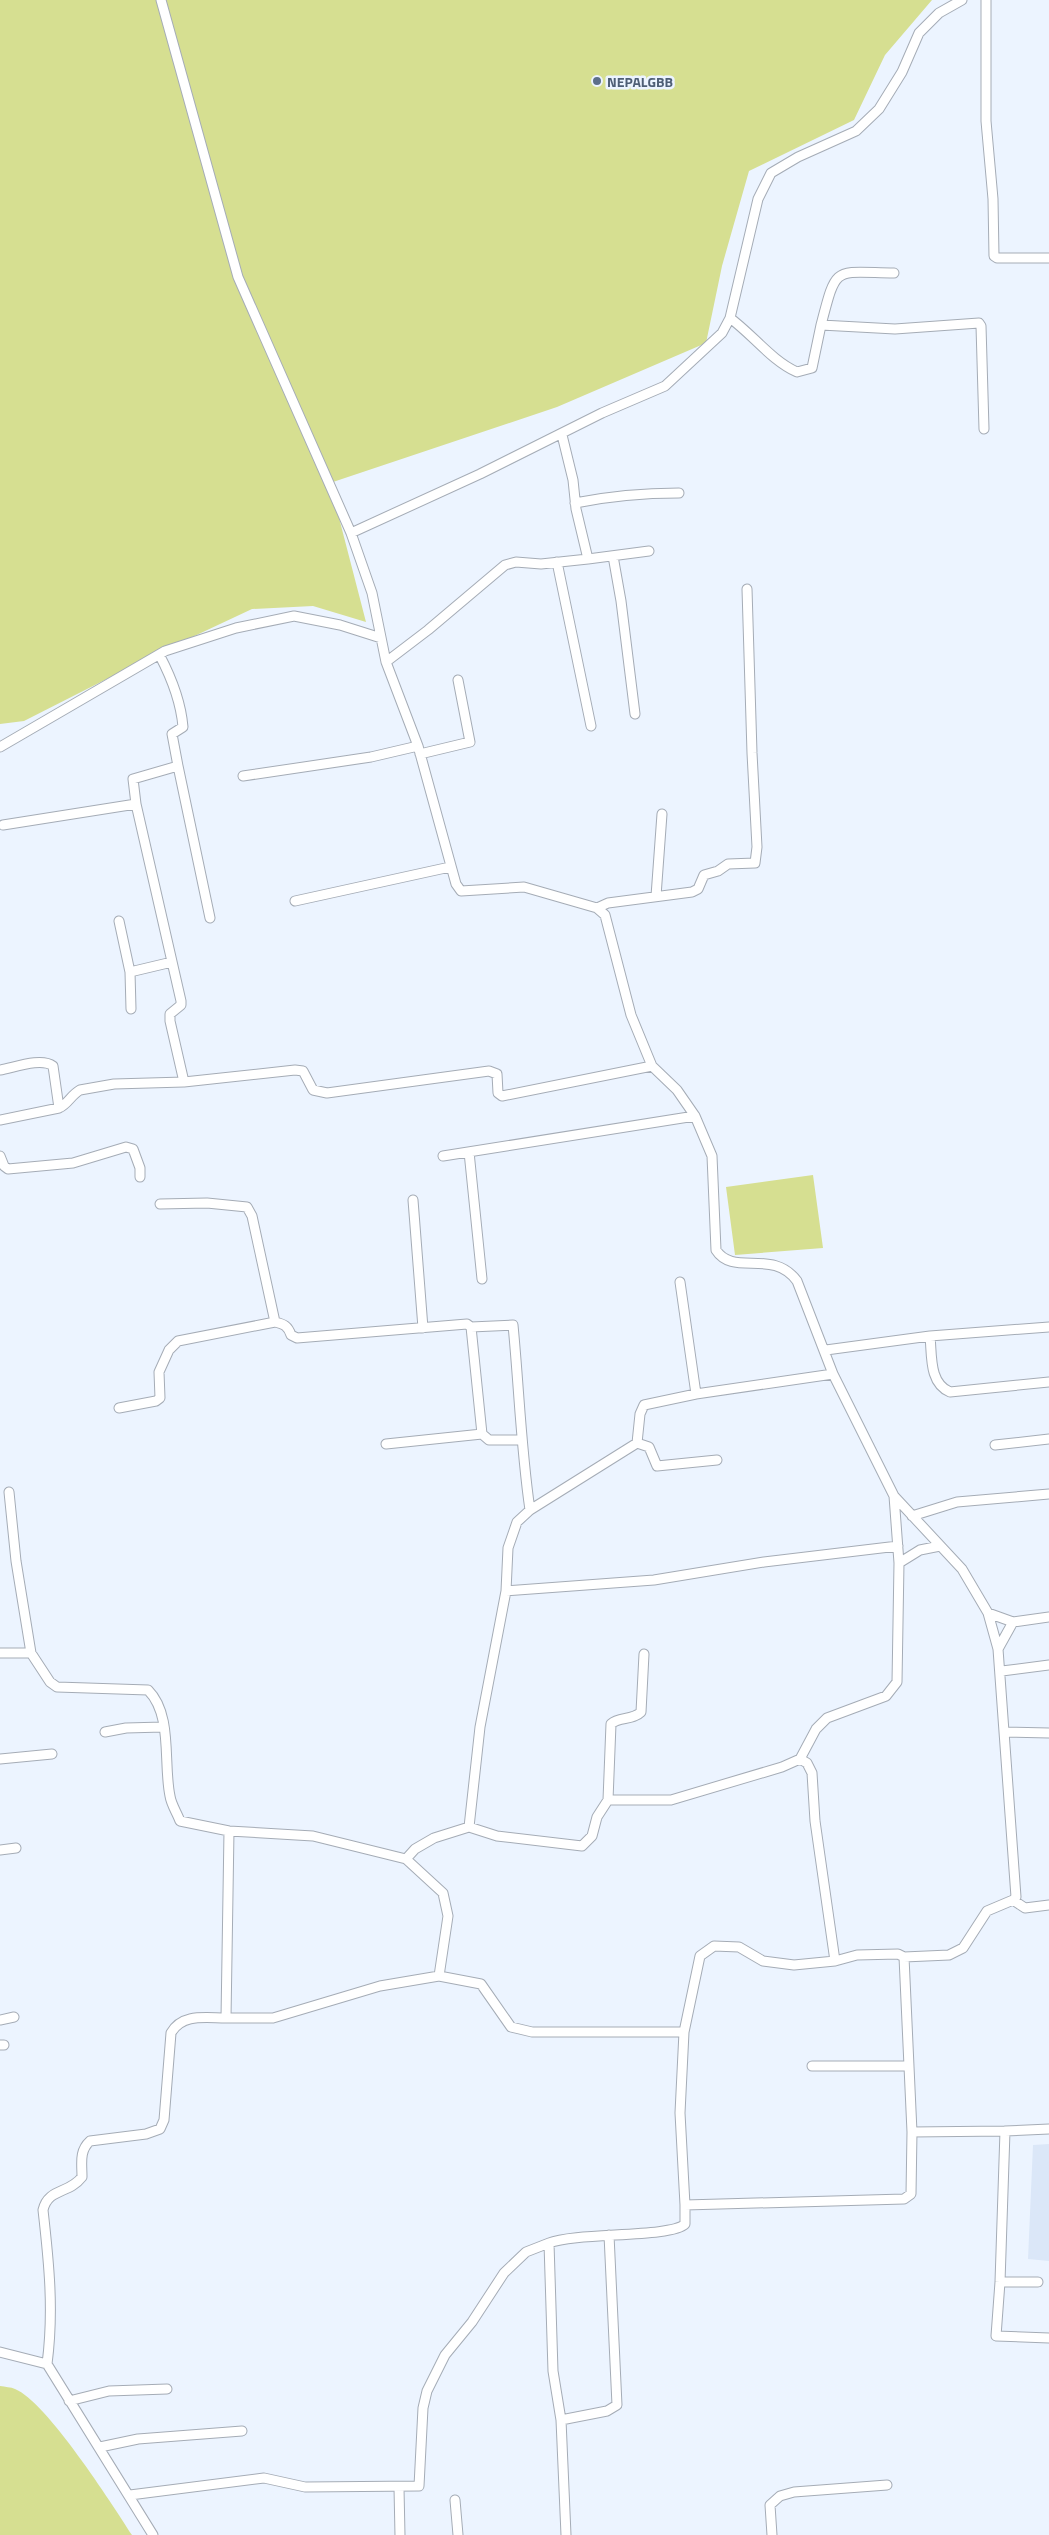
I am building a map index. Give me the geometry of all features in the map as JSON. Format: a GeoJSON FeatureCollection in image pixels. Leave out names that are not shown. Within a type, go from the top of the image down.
{"type":"FeatureCollection","features":[{"type":"Feature","properties":{"kind":"street"},"geometry":{"type":"LineString","coordinates":[[130,2495],[264,2478],[305,2487],[416,2488],[420,2483],[424,2408],[427,2392],[445,2355],[472,2322],[504,2273],[526,2252],[549,2243],[572,2238],[681,2228],[685,2224],[680,2113],[684,2032],[700,1956],[707,1949],[714,1946],[739,1947],[763,1961],[794,1965],[835,1961],[857,1955],[898,1954],[904,1957],[948,1955],[963,1948],[987,1911],[1016,1897],[1002,1672],[988,1613],[962,1569],[894,1496],[833,1374],[826,1350],[797,1281],[790,1271],[781,1266],[730,1262],[721,1258],[716,1250],[712,1156],[695,1116],[677,1090],[652,1066],[631,1015],[606,915],[597,908],[524,887],[461,891],[450,867],[419,750],[386,662],[372,593],[351,533],[238,277],[160,0]]}},
{"type":"Feature","properties":{"kind":"street"},"geometry":{"type":"LineString","coordinates":[[351,533],[665,386],[722,333],[730,318],[758,199],[770,174],[798,157],[856,131],[879,109],[902,72],[919,33],[939,13],[962,0]]}},
{"type":"Feature","properties":{"kind":"street"},"geometry":{"type":"LineString","coordinates":[[986,0],[986,121],[992,190],[994,256],[997,258],[1049,258]]}},
{"type":"Feature","properties":{"kind":"street"},"geometry":{"type":"LineString","coordinates":[[730,318],[749,331],[777,361],[797,372],[812,368],[830,290],[837,276],[846,272],[894,273]]}},
{"type":"Feature","properties":{"kind":"street"},"geometry":{"type":"LineString","coordinates":[[822,325],[895,329],[979,323],[981,326],[984,430]]}},
{"type":"Feature","properties":{"kind":"street"},"geometry":{"type":"LineString","coordinates":[[562,434],[574,480],[575,503],[588,558]]}},
{"type":"Feature","properties":{"kind":"street"},"geometry":{"type":"LineString","coordinates":[[575,503],[609,497],[679,493]]}},
{"type":"Feature","properties":{"kind":"street"},"geometry":{"type":"LineString","coordinates":[[386,662],[428,630],[505,565],[516,562],[557,562],[650,552]]}},
{"type":"Feature","properties":{"kind":"street"},"geometry":{"type":"LineString","coordinates":[[613,556],[621,601],[635,714]]}},
{"type":"Feature","properties":{"kind":"street"},"geometry":{"type":"LineString","coordinates":[[557,562],[591,726]]}},
{"type":"Feature","properties":{"kind":"street"},"geometry":{"type":"LineString","coordinates":[[597,908],[608,903],[692,892],[698,889],[704,875],[718,871],[728,864],[755,863],[758,846],[752,753],[747,589]]}},
{"type":"Feature","properties":{"kind":"street"},"geometry":{"type":"LineString","coordinates":[[0,747],[74,703],[178,646],[236,628],[294,616],[340,625],[381,638]]}},
{"type":"Feature","properties":{"kind":"street"},"geometry":{"type":"LineString","coordinates":[[160,656],[168,670],[182,718],[183,727],[172,734],[210,918]]}},
{"type":"Feature","properties":{"kind":"street"},"geometry":{"type":"LineString","coordinates":[[243,776],[470,742],[458,680]]}},
{"type":"Feature","properties":{"kind":"street"},"geometry":{"type":"LineString","coordinates":[[178,766],[133,779],[136,804],[181,1005],[170,1014],[170,1021],[184,1082]]}},
{"type":"Feature","properties":{"kind":"street"},"geometry":{"type":"LineString","coordinates":[[3,824],[136,804]]}},
{"type":"Feature","properties":{"kind":"street"},"geometry":{"type":"LineString","coordinates":[[656,896],[662,814]]}},
{"type":"Feature","properties":{"kind":"street"},"geometry":{"type":"LineString","coordinates":[[295,901],[450,867]]}},
{"type":"Feature","properties":{"kind":"street"},"geometry":{"type":"LineString","coordinates":[[119,921],[130,972],[131,1009]]}},
{"type":"Feature","properties":{"kind":"street"},"geometry":{"type":"LineString","coordinates":[[130,972],[172,962]]}},
{"type":"Feature","properties":{"kind":"street"},"geometry":{"type":"LineString","coordinates":[[0,1070],[40,1062],[49,1063],[53,1066],[59,1108]]}},
{"type":"Feature","properties":{"kind":"street"},"geometry":{"type":"LineString","coordinates":[[0,1120],[59,1108],[68,1103],[80,1090],[114,1084],[184,1082],[295,1070],[303,1071],[313,1090],[327,1093],[489,1071],[497,1074],[498,1093],[502,1096],[652,1066]]}},
{"type":"Feature","properties":{"kind":"street"},"geometry":{"type":"LineString","coordinates":[[443,1156],[695,1116]]}},
{"type":"Feature","properties":{"kind":"street"},"geometry":{"type":"LineString","coordinates":[[0,1156],[4,1166],[8,1169],[73,1163],[118,1149],[133,1148],[140,1168],[140,1177]]}},
{"type":"Feature","properties":{"kind":"street"},"geometry":{"type":"LineString","coordinates":[[469,1152],[482,1279]]}},
{"type":"Feature","properties":{"kind":"street"},"geometry":{"type":"LineString","coordinates":[[413,1200],[423,1328]]}},
{"type":"Feature","properties":{"kind":"street"},"geometry":{"type":"LineString","coordinates":[[160,1204],[207,1203],[247,1207],[252,1216],[275,1322]]}},
{"type":"Feature","properties":{"kind":"street"},"geometry":{"type":"LineString","coordinates":[[680,1282],[696,1394]]}},
{"type":"Feature","properties":{"kind":"street"},"geometry":{"type":"LineString","coordinates":[[119,1408],[156,1401],[160,1398],[160,1372],[169,1350],[178,1341],[275,1322],[284,1324],[291,1335],[297,1338],[467,1324],[472,1327],[513,1325],[522,1440],[530,1510]]}},
{"type":"Feature","properties":{"kind":"street"},"geometry":{"type":"LineString","coordinates":[[472,1327],[482,1434],[489,1440],[522,1440]]}},
{"type":"Feature","properties":{"kind":"street"},"geometry":{"type":"LineString","coordinates":[[826,1350],[930,1336],[1049,1327]]}},
{"type":"Feature","properties":{"kind":"street"},"geometry":{"type":"LineString","coordinates":[[930,1336],[935,1381],[941,1388],[950,1392],[1049,1382]]}},
{"type":"Feature","properties":{"kind":"street"},"geometry":{"type":"LineString","coordinates":[[469,1827],[480,1727],[506,1592],[508,1548],[517,1522],[530,1510],[636,1442],[640,1414],[644,1405],[696,1394],[833,1374]]}},
{"type":"Feature","properties":{"kind":"street"},"geometry":{"type":"LineString","coordinates":[[386,1444],[482,1434]]}},
{"type":"Feature","properties":{"kind":"street"},"geometry":{"type":"LineString","coordinates":[[995,1445],[1049,1439]]}},
{"type":"Feature","properties":{"kind":"street"},"geometry":{"type":"LineString","coordinates":[[636,1442],[649,1447],[657,1466],[717,1460]]}},
{"type":"Feature","properties":{"kind":"street"},"geometry":{"type":"LineString","coordinates":[[9,1492],[16,1561],[31,1653],[50,1682],[57,1687],[148,1690],[158,1700],[163,1727],[170,1797],[180,1821],[229,1831],[313,1836],[406,1859],[443,1893],[448,1916],[440,1976]]}},
{"type":"Feature","properties":{"kind":"street"},"geometry":{"type":"LineString","coordinates":[[912,1516],[957,1502],[1049,1494]]}},
{"type":"Feature","properties":{"kind":"street"},"geometry":{"type":"LineString","coordinates":[[608,1800],[671,1800],[782,1767],[800,1759],[816,1729],[827,1718],[886,1696],[897,1682],[899,1562],[894,1496]]}},
{"type":"Feature","properties":{"kind":"street"},"geometry":{"type":"LineString","coordinates":[[506,1592],[654,1580],[764,1562],[898,1546]]}},
{"type":"Feature","properties":{"kind":"street"},"geometry":{"type":"LineString","coordinates":[[899,1562],[920,1550],[940,1546]]}},
{"type":"Feature","properties":{"kind":"street"},"geometry":{"type":"LineString","coordinates":[[988,1613],[1013,1622],[1049,1617]]}},
{"type":"Feature","properties":{"kind":"street"},"geometry":{"type":"LineString","coordinates":[[998,1649],[1013,1622]]}},
{"type":"Feature","properties":{"kind":"street"},"geometry":{"type":"LineString","coordinates":[[0,1652],[31,1653]]}},
{"type":"Feature","properties":{"kind":"street"},"geometry":{"type":"LineString","coordinates":[[406,1859],[415,1849],[434,1838],[469,1827],[497,1836],[582,1846],[592,1836],[597,1817],[608,1800],[611,1724],[619,1720],[633,1718],[641,1712],[644,1654]]}},
{"type":"Feature","properties":{"kind":"street"},"geometry":{"type":"LineString","coordinates":[[1002,1672],[1049,1665]]}},
{"type":"Feature","properties":{"kind":"street"},"geometry":{"type":"LineString","coordinates":[[105,1732],[126,1728],[163,1727]]}},
{"type":"Feature","properties":{"kind":"street"},"geometry":{"type":"LineString","coordinates":[[1005,1732],[1049,1733]]}},
{"type":"Feature","properties":{"kind":"street"},"geometry":{"type":"LineString","coordinates":[[0,1759],[52,1754]]}},
{"type":"Feature","properties":{"kind":"street"},"geometry":{"type":"LineString","coordinates":[[800,1759],[807,1763],[812,1773],[815,1821],[835,1961]]}},
{"type":"Feature","properties":{"kind":"street"},"geometry":{"type":"LineString","coordinates":[[226,2018],[229,1831]]}},
{"type":"Feature","properties":{"kind":"street"},"geometry":{"type":"LineString","coordinates":[[0,1850],[16,1848]]}},
{"type":"Feature","properties":{"kind":"street"},"geometry":{"type":"LineString","coordinates":[[1013,1900],[1025,1908],[1049,1905]]}},
{"type":"Feature","properties":{"kind":"street"},"geometry":{"type":"LineString","coordinates":[[685,2205],[904,2199],[911,2194],[912,2132],[904,1957]]}},
{"type":"Feature","properties":{"kind":"street"},"geometry":{"type":"LineString","coordinates":[[153,2535],[130,2495],[47,2364],[52,2327],[51,2276],[43,2210],[49,2196],[70,2189],[82,2177],[82,2155],[84,2147],[90,2141],[146,2134],[160,2129],[164,2120],[171,2033],[175,2025],[186,2018],[273,2018],[380,1986],[440,1976],[482,1984],[511,2027],[532,2032],[684,2032]]}},
{"type":"Feature","properties":{"kind":"street"},"geometry":{"type":"LineString","coordinates":[[0,2020],[14,2017]]}},
{"type":"Feature","properties":{"kind":"street"},"geometry":{"type":"LineString","coordinates":[[812,2066],[909,2066]]}},
{"type":"Feature","properties":{"kind":"street"},"geometry":{"type":"LineString","coordinates":[[912,2132],[1049,2129]]}},
{"type":"Feature","properties":{"kind":"street"},"geometry":{"type":"LineString","coordinates":[[1005,2130],[1000,2282],[996,2336],[1049,2338]]}},
{"type":"Feature","properties":{"kind":"street"},"geometry":{"type":"LineString","coordinates":[[561,2420],[607,2411],[617,2405],[609,2235]]}},
{"type":"Feature","properties":{"kind":"street"},"geometry":{"type":"LineString","coordinates":[[549,2243],[553,2371],[561,2420],[566,2535]]}},
{"type":"Feature","properties":{"kind":"street"},"geometry":{"type":"LineString","coordinates":[[1000,2282],[1038,2282]]}},
{"type":"Feature","properties":{"kind":"street"},"geometry":{"type":"LineString","coordinates":[[0,2352],[47,2364]]}},
{"type":"Feature","properties":{"kind":"street"},"geometry":{"type":"LineString","coordinates":[[69,2401],[109,2391],[168,2389]]}},
{"type":"Feature","properties":{"kind":"street"},"geometry":{"type":"LineString","coordinates":[[100,2447],[138,2439],[242,2431]]}},
{"type":"Feature","properties":{"kind":"street"},"geometry":{"type":"LineString","coordinates":[[772,2535],[770,2505],[780,2496],[794,2492],[886,2485]]}},
{"type":"Feature","properties":{"kind":"street"},"geometry":{"type":"LineString","coordinates":[[399,2488],[400,2535]]}},
{"type":"Feature","properties":{"kind":"street"},"geometry":{"type":"LineString","coordinates":[[455,2500],[458,2535]]}},
{"type":"Feature","properties":{"kind":"shaded area"},"geometry":{"type":"Polygon","coordinates":[[[1049,2144],[1049,2261],[1028,2259],[1033,2145],[1049,2144]]]}},
{"type":"Feature","properties":{"kind":"green space"},"geometry":{"type":"Polygon","coordinates":[[[0,0],[932,0],[885,55],[854,120],[749,171],[722,266],[706,343],[557,407],[330,483],[366,622],[313,606],[252,609],[154,655],[24,721],[0,724],[0,0]]]}},
{"type":"Feature","properties":{"kind":"green space"},"geometry":{"type":"Polygon","coordinates":[[[813,1175],[823,1248],[735,1255],[726,1187],[813,1175]]]}},
{"type":"Feature","properties":{"kind":"green space"},"geometry":{"type":"Polygon","coordinates":[[[0,2386],[15,2389],[28,2397],[44,2413],[78,2455],[132,2535],[0,2535],[0,2386]]]}},
{"type":"Feature","properties":{"kind":"place","name":"NEPALGBB"},"geometry":{"type":"Point","coordinates":[597,81]}}]}
